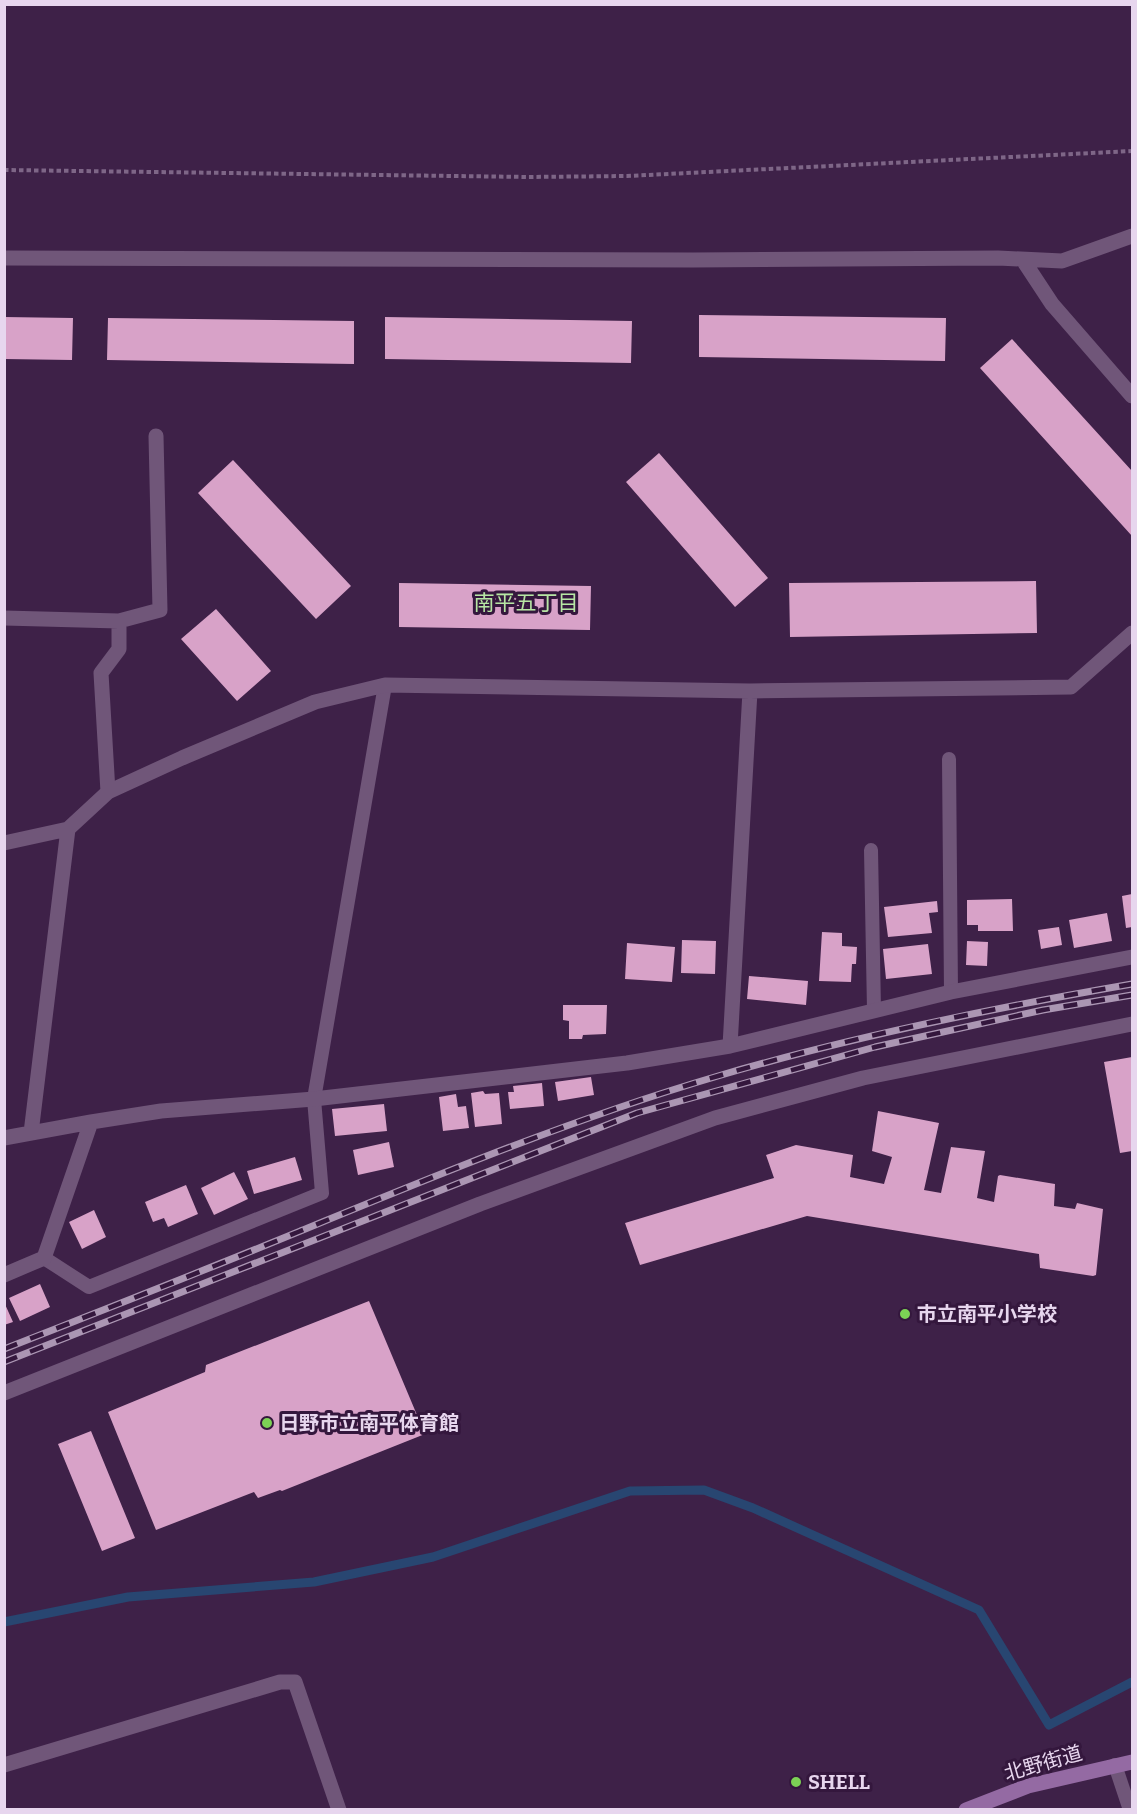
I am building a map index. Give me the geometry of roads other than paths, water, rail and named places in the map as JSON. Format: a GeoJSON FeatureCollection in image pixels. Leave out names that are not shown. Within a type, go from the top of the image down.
{"type":"FeatureCollection","features":[{"type":"Feature","properties":{"kind":"main road","name":"北野街道"},"geometry":{"type":"LineString","coordinates":[[966,1809],[1028,1786],[1132,1762]]}},
{"type":"Feature","properties":{"kind":"street"},"geometry":{"type":"LineString","coordinates":[[4,258],[657,260],[998,258],[1062,261],[1132,236]]}},
{"type":"Feature","properties":{"kind":"street"},"geometry":{"type":"LineString","coordinates":[[1023,260],[1052,304],[1132,396]]}},
{"type":"Feature","properties":{"kind":"street"},"geometry":{"type":"LineString","coordinates":[[4,618],[119,621],[160,610],[156,436]]}},
{"type":"Feature","properties":{"kind":"street"},"geometry":{"type":"LineString","coordinates":[[108,792],[101,673],[120,649],[119,621]]}},
{"type":"Feature","properties":{"kind":"street"},"geometry":{"type":"LineString","coordinates":[[4,843],[68,829],[108,792],[182,758],[315,702],[385,685],[750,690],[1071,687],[1132,633]]}},
{"type":"Feature","properties":{"kind":"street"},"geometry":{"type":"LineString","coordinates":[[730,1046],[750,690]]}},
{"type":"Feature","properties":{"kind":"street"},"geometry":{"type":"LineString","coordinates":[[31,1132],[68,829]]}},
{"type":"Feature","properties":{"kind":"street"},"geometry":{"type":"LineString","coordinates":[[4,1138],[161,1111],[314,1099],[627,1063],[730,1046],[951,992],[1132,957]]}},
{"type":"Feature","properties":{"kind":"street"},"geometry":{"type":"LineString","coordinates":[[4,1393],[480,1204],[715,1118],[863,1078],[1132,1024]]}},
{"type":"Feature","properties":{"kind":"street"},"geometry":{"type":"LineString","coordinates":[[4,1275],[44,1258],[91,1122]]}},
{"type":"Feature","properties":{"kind":"street"},"geometry":{"type":"LineString","coordinates":[[4,1765],[280,1682],[295,1682],[339,1809]]}},
{"type":"Feature","properties":{"kind":"lane"},"geometry":{"type":"LineString","coordinates":[[44,1258],[89,1287],[322,1193],[314,1099],[385,685]]}},
{"type":"Feature","properties":{"kind":"lane"},"geometry":{"type":"LineString","coordinates":[[949,759],[951,992]]}},
{"type":"Feature","properties":{"kind":"lane"},"geometry":{"type":"LineString","coordinates":[[872,850],[874,1010]]}},
{"type":"Feature","properties":{"kind":"lane"},"geometry":{"type":"LineString","coordinates":[[1115,1765],[1130,1809]]}},
{"type":"Feature","properties":{"kind":"waterway"},"geometry":{"type":"LineString","coordinates":[[4,1622],[128,1597],[314,1582],[433,1557],[630,1491],[704,1490],[753,1508],[979,1610],[1049,1725],[1132,1682]]}},
{"type":"Feature","properties":{"kind":"railway"},"geometry":{"type":"LineString","coordinates":[[4,1349],[506,1148],[665,1092],[769,1062],[872,1036],[976,1013],[1132,984]]}},
{"type":"Feature","properties":{"kind":"railway"},"geometry":{"type":"LineString","coordinates":[[4,1362],[637,1113],[875,1047],[1043,1010],[1132,995]]}},
{"type":"Feature","properties":{"kind":"place","name":"市立南平小学校"},"geometry":{"type":"Point","coordinates":[905,1314]}},
{"type":"Feature","properties":{"kind":"place","name":"日野市立南平体育館"},"geometry":{"type":"Point","coordinates":[267,1423]}},
{"type":"Feature","properties":{"kind":"place","name":"SHELL"},"geometry":{"type":"Point","coordinates":[796,1782]}},
{"type":"Feature","properties":{"kind":"district","name":"南平五丁目"},"geometry":{"type":"Point","coordinates":[526,603]}}]}
